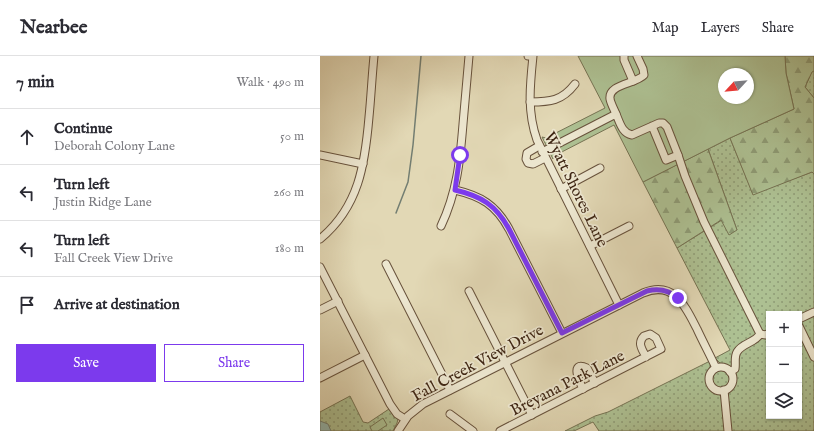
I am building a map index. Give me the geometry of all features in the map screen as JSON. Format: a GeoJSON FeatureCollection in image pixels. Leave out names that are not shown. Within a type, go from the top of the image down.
{"type":"FeatureCollection","features":[{"type":"Feature","properties":{"kind":"street"},"geometry":{"type":"LineString","coordinates":[[320,239],[338,220],[353,196],[360,179],[366,146],[374,56]]}},
{"type":"Feature","properties":{"kind":"street"},"geometry":{"type":"LineString","coordinates":[[441,226],[455,190],[460,155],[469,56]]}},
{"type":"Feature","properties":{"kind":"street"},"geometry":{"type":"LineString","coordinates":[[528,56],[533,56]]}},
{"type":"Feature","properties":{"kind":"street","name":"Wyatt Shores Lane"},"geometry":{"type":"LineString","coordinates":[[533,56],[530,102],[531,122],[542,152],[619,305]]}},
{"type":"Feature","properties":{"kind":"street"},"geometry":{"type":"LineString","coordinates":[[624,56],[624,60],[633,81]]}},
{"type":"Feature","properties":{"kind":"street"},"geometry":{"type":"LineString","coordinates":[[637,56],[644,75],[615,88],[611,93],[610,99],[623,130],[627,134],[632,135],[660,123],[667,126],[704,222],[760,334]]}},
{"type":"Feature","properties":{"kind":"street"},"geometry":{"type":"LineString","coordinates":[[530,102],[547,102],[555,100],[568,93],[575,84]]}},
{"type":"Feature","properties":{"kind":"street"},"geometry":{"type":"LineString","coordinates":[[542,152],[616,114]]}},
{"type":"Feature","properties":{"kind":"street"},"geometry":{"type":"LineString","coordinates":[[652,126],[666,160],[678,155]]}},
{"type":"Feature","properties":{"kind":"street"},"geometry":{"type":"LineString","coordinates":[[320,155],[363,164]]}},
{"type":"Feature","properties":{"kind":"street"},"geometry":{"type":"LineString","coordinates":[[561,189],[600,168]]}},
{"type":"Feature","properties":{"kind":"street"},"geometry":{"type":"LineString","coordinates":[[455,190],[469,193],[482,199],[502,216],[562,333]]}},
{"type":"Feature","properties":{"kind":"street"},"geometry":{"type":"LineString","coordinates":[[590,246],[629,226]]}},
{"type":"Feature","properties":{"kind":"street"},"geometry":{"type":"LineString","coordinates":[[386,264],[450,390]]}},
{"type":"Feature","properties":{"kind":"street"},"geometry":{"type":"LineString","coordinates":[[320,268],[390,404],[397,414],[405,419]]}},
{"type":"Feature","properties":{"kind":"street","name":"Fall Creek View Drive"},"geometry":{"type":"LineString","coordinates":[[398,431],[405,419],[423,404],[562,333],[652,290],[662,290],[674,294],[681,301],[688,311],[716,368]]}},
{"type":"Feature","properties":{"kind":"street"},"geometry":{"type":"LineString","coordinates":[[469,292],[532,415]]}},
{"type":"Feature","properties":{"kind":"street"},"geometry":{"type":"LineString","coordinates":[[320,310],[338,301]]}},
{"type":"Feature","properties":{"kind":"street"},"geometry":{"type":"LineString","coordinates":[[802,318],[814,312]]}},
{"type":"Feature","properties":{"kind":"street"},"geometry":{"type":"LineString","coordinates":[[802,332],[814,357]]}},
{"type":"Feature","properties":{"kind":"street"},"geometry":{"type":"LineString","coordinates":[[760,334],[766,335]]}},
{"type":"Feature","properties":{"kind":"street"},"geometry":{"type":"LineString","coordinates":[[730,372],[735,369],[735,356],[737,351],[758,338],[760,334]]}},
{"type":"Feature","properties":{"kind":"street"},"geometry":{"type":"LineString","coordinates":[[320,378],[364,355]]}},
{"type":"Feature","properties":{"kind":"street","name":"Breyana Park Lane"},"geometry":{"type":"LineString","coordinates":[[500,431],[646,357]]}},
{"type":"Feature","properties":{"kind":"street"},"geometry":{"type":"LineString","coordinates":[[583,389],[576,374],[580,367],[583,366],[587,368],[595,383]]}},
{"type":"Feature","properties":{"kind":"street"},"geometry":{"type":"LineString","coordinates":[[724,367],[730,372],[732,375],[732,383],[724,390],[716,389],[710,384],[709,376],[716,368],[724,367]]}},
{"type":"Feature","properties":{"kind":"street"},"geometry":{"type":"LineString","coordinates":[[724,390],[728,431]]}},
{"type":"Feature","properties":{"kind":"street"},"geometry":{"type":"LineString","coordinates":[[450,414],[473,431]]}},
{"type":"Feature","properties":{"kind":"green space"},"geometry":{"type":"Polygon","coordinates":[[[578,56],[785,56],[786,73],[794,109],[730,138],[643,182],[614,125],[554,156],[553,159],[542,137],[546,138],[605,108],[578,56]]]}},
{"type":"Feature","properties":{"kind":"green space"},"geometry":{"type":"Polygon","coordinates":[[[785,56],[814,56],[814,71],[812,72],[805,87],[814,98],[814,174],[812,172],[753,195],[730,138],[794,109],[786,73],[785,56]]]}},
{"type":"Feature","properties":{"kind":"green space"},"geometry":{"type":"Polygon","coordinates":[[[812,71],[814,71],[814,98],[805,87],[812,71]]]}},
{"type":"Feature","properties":{"kind":"green space"},"geometry":{"type":"Polygon","coordinates":[[[730,138],[753,194],[812,172],[814,174],[814,431],[731,431],[728,395],[736,377],[730,367],[720,363],[715,358],[730,350],[677,248],[722,220],[737,230],[708,149],[730,138]]]}},
{"type":"Feature","properties":{"kind":"green space"},"geometry":{"type":"Polygon","coordinates":[[[708,149],[737,230],[729,235],[721,220],[677,248],[643,182],[708,149]]]}},
{"type":"Feature","properties":{"kind":"green space"},"geometry":{"type":"Polygon","coordinates":[[[710,361],[707,382],[710,389],[721,396],[725,431],[599,431],[593,422],[574,431],[565,431],[595,416],[608,412],[710,361]]]}},
{"type":"Feature","properties":{"kind":"green space"},"geometry":{"type":"Polygon","coordinates":[[[721,370],[727,373],[730,379],[727,385],[721,388],[715,385],[712,379],[715,373],[721,370]]]}},
{"type":"Feature","properties":{"kind":"green space"},"geometry":{"type":"Polygon","coordinates":[[[350,396],[363,422],[368,423],[389,409],[398,419],[393,431],[320,431],[320,412],[350,396]]]}},
{"type":"Feature","properties":{"kind":"green space"},"geometry":{"type":"Polygon","coordinates":[[[383,418],[387,425],[378,431],[372,431],[370,427],[383,418]]]}},
{"type":"Feature","properties":{"kind":"water"},"geometry":{"type":"Polygon","coordinates":[[[320,421],[328,424],[331,431],[320,431],[320,421]]]}},
{"type":"Feature","properties":{"kind":"waterway"},"geometry":{"type":"LineString","coordinates":[[396,213],[408,182],[421,56]]}},
{"type":"Feature","properties":{"kind":"route"},"geometry":{"type":"LineString","coordinates":[[460,155],[455,190],[469,193],[482,199],[502,216],[562,333],[647,291],[657,289],[662,290],[674,294],[678,298]]}}]}
